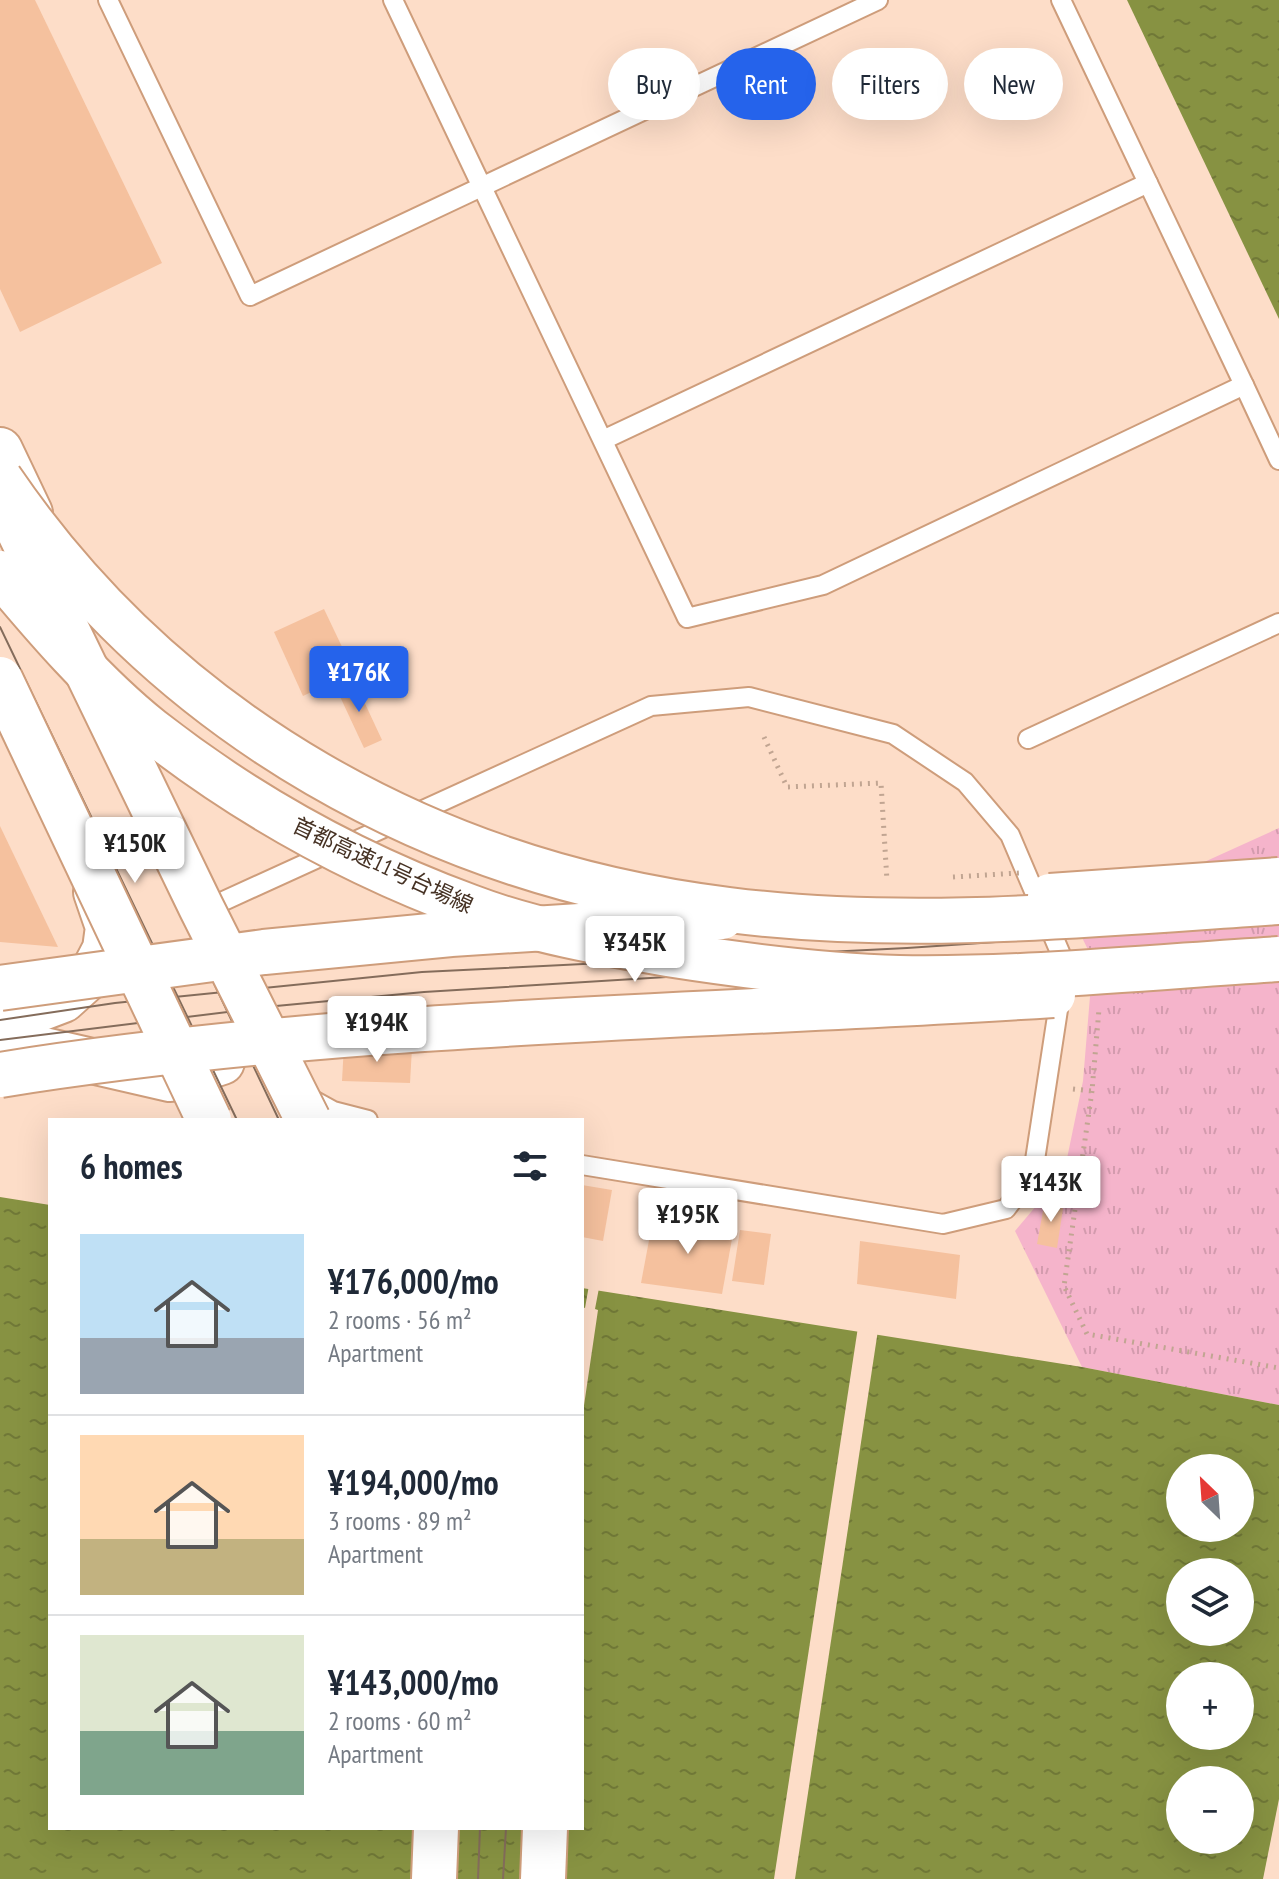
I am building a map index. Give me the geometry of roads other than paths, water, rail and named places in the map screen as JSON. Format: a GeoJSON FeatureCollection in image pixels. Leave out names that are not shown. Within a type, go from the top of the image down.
{"type":"FeatureCollection","features":[{"type":"Feature","properties":{"kind":"main road"},"geometry":{"type":"LineString","coordinates":[[0,450],[261,997],[246,1064],[170,1079],[0,1040]]}},
{"type":"Feature","properties":{"kind":"main road"},"geometry":{"type":"LineString","coordinates":[[0,479],[89,590],[180,677],[222,712],[271,746],[377,808],[435,835],[496,858],[644,896],[730,910],[893,907],[992,919],[1279,902]]}},
{"type":"Feature","properties":{"kind":"main road"},"geometry":{"type":"LineString","coordinates":[[0,492],[307,1118]]}},
{"type":"Feature","properties":{"kind":"main road","name":"首都高速11号台場線"},"geometry":{"type":"LineString","coordinates":[[0,573],[102,686],[149,728],[196,763],[280,817],[408,883],[472,909],[541,929],[632,948],[808,974],[901,978],[999,976],[1279,959]]}},
{"type":"Feature","properties":{"kind":"main road"},"geometry":{"type":"LineString","coordinates":[[0,679],[208,1118]]}},
{"type":"Feature","properties":{"kind":"main road"},"geometry":{"type":"LineString","coordinates":[[0,686],[66,826],[108,927],[105,949],[92,974],[82,985],[63,1000],[0,1024]]}},
{"type":"Feature","properties":{"kind":"main road"},"geometry":{"type":"LineString","coordinates":[[0,988],[264,952],[451,934],[1279,880]]}},
{"type":"Feature","properties":{"kind":"main road"},"geometry":{"type":"LineString","coordinates":[[0,1075],[294,1038],[399,1030],[905,1005],[1279,980]]}},
{"type":"Feature","properties":{"kind":"main road"},"geometry":{"type":"LineString","coordinates":[[434,1879],[436,1830]]}},
{"type":"Feature","properties":{"kind":"main road"},"geometry":{"type":"LineString","coordinates":[[543,1879],[545,1830]]}},
{"type":"Feature","properties":{"kind":"lane"},"geometry":{"type":"LineString","coordinates":[[108,0],[250,296],[878,0]]}},
{"type":"Feature","properties":{"kind":"lane"},"geometry":{"type":"LineString","coordinates":[[393,0],[687,618],[823,585],[1244,385]]}},
{"type":"Feature","properties":{"kind":"lane"},"geometry":{"type":"LineString","coordinates":[[1061,0],[1279,460]]}},
{"type":"Feature","properties":{"kind":"lane"},"geometry":{"type":"LineString","coordinates":[[603,440],[1148,183]]}},
{"type":"Feature","properties":{"kind":"lane"},"geometry":{"type":"LineString","coordinates":[[1028,739],[1279,623]]}},
{"type":"Feature","properties":{"kind":"lane"},"geometry":{"type":"LineString","coordinates":[[217,904],[651,706],[749,697],[893,734],[965,782],[1010,835],[1065,964],[1033,1173],[1006,1209],[943,1224],[584,1165]]}},
{"type":"Feature","properties":{"kind":"lane"},"geometry":{"type":"LineString","coordinates":[[246,1064],[333,1111],[360,1118]]}},
{"type":"Feature","properties":{"kind":"water"},"geometry":{"type":"Polygon","coordinates":[[[1127,0],[1279,0],[1279,319],[1127,0]]]}},
{"type":"Feature","properties":{"kind":"water"},"geometry":{"type":"Polygon","coordinates":[[[0,1197],[48,1205],[48,1830],[584,1830],[584,1288],[1082,1367],[1279,1405],[1279,1879],[0,1879],[0,1197]]]}},
{"type":"Feature","properties":{"kind":"tram line"},"geometry":{"type":"LineString","coordinates":[[0,534],[278,1118]]}},
{"type":"Feature","properties":{"kind":"tram line"},"geometry":{"type":"LineString","coordinates":[[0,627],[236,1118]]}},
{"type":"Feature","properties":{"kind":"tram line"},"geometry":{"type":"LineString","coordinates":[[0,1020],[115,1003],[422,972],[907,948],[1279,923]]}},
{"type":"Feature","properties":{"kind":"tram line"},"geometry":{"type":"LineString","coordinates":[[0,1040],[276,1006],[424,992],[1279,939]]}},
{"type":"Feature","properties":{"kind":"tram line"},"geometry":{"type":"LineString","coordinates":[[478,1879],[480,1830]]}},
{"type":"Feature","properties":{"kind":"tram line"},"geometry":{"type":"LineString","coordinates":[[503,1879],[506,1830]]}}]}
